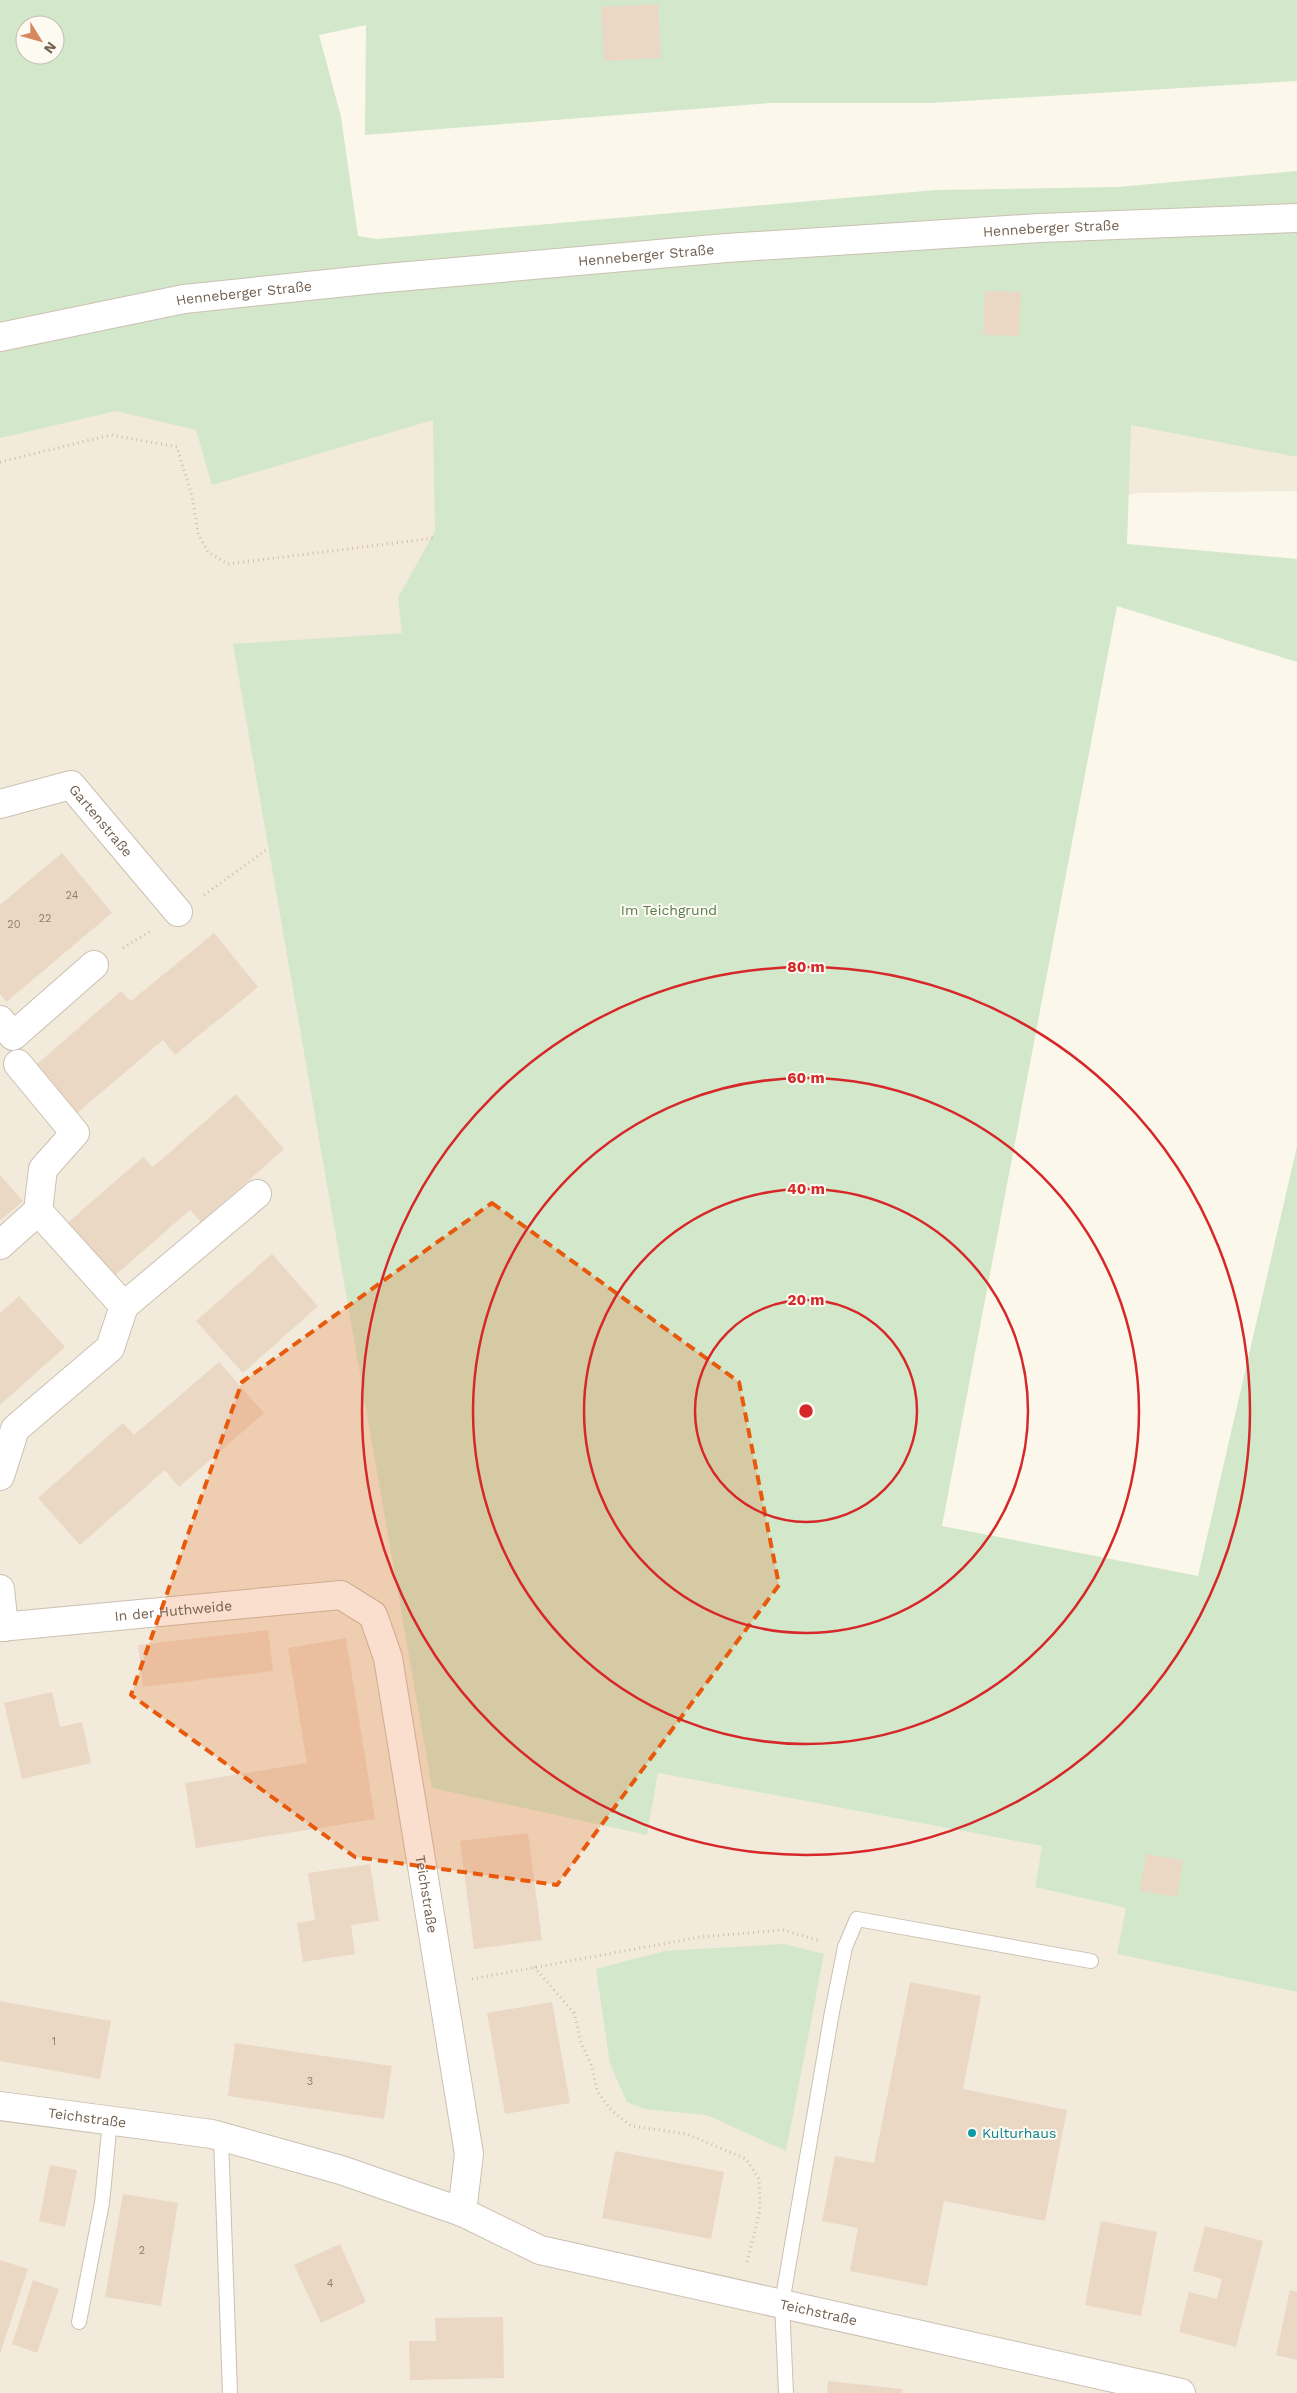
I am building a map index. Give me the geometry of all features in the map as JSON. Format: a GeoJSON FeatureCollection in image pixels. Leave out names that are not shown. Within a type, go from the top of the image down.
{"type":"FeatureCollection","features":[{"type":"Feature","properties":{"kind":"street","name":"Henneberger Straße"},"geometry":{"type":"LineString","coordinates":[[0,338],[184,299],[375,279],[726,248],[1040,228],[1297,218]]}},
{"type":"Feature","properties":{"kind":"street","name":"Gartenstraße"},"geometry":{"type":"LineString","coordinates":[[0,804],[71,785],[178,912]]}},
{"type":"Feature","properties":{"kind":"street"},"geometry":{"type":"LineString","coordinates":[[0,1245],[38,1211],[43,1169],[75,1133],[9,1072],[7,1028],[94,964]]}},
{"type":"Feature","properties":{"kind":"street"},"geometry":{"type":"LineString","coordinates":[[0,1476],[15,1429],[110,1348],[124,1306],[257,1194]]}},
{"type":"Feature","properties":{"kind":"street"},"geometry":{"type":"LineString","coordinates":[[38,1211],[124,1306]]}},
{"type":"Feature","properties":{"kind":"street","name":"In der Huthweide"},"geometry":{"type":"LineString","coordinates":[[0,1590],[2,1627],[341,1595]]}},
{"type":"Feature","properties":{"kind":"street","name":"Teichstraße"},"geometry":{"type":"LineString","coordinates":[[341,1595],[373,1615],[388,1658],[469,2154],[462,2212]]}},
{"type":"Feature","properties":{"kind":"street","name":"Teichstraße"},"geometry":{"type":"LineString","coordinates":[[0,2106],[221,2137],[341,2170],[462,2212],[540,2250],[1181,2393]]}},
{"type":"Feature","properties":{"kind":"lane"},"geometry":{"type":"LineString","coordinates":[[786,2393],[782,2304],[832,2012],[845,1947],[857,1919],[1091,1961]]}},
{"type":"Feature","properties":{"kind":"lane"},"geometry":{"type":"LineString","coordinates":[[79,2322],[102,2204],[110,2121]]}},
{"type":"Feature","properties":{"kind":"lane"},"geometry":{"type":"LineString","coordinates":[[221,2137],[230,2393]]}},
{"type":"Feature","properties":{"kind":"path"},"geometry":{"type":"LineString","coordinates":[[0,462],[111,434],[177,447],[192,496],[198,533],[208,552],[228,564],[434,538]]}},
{"type":"Feature","properties":{"kind":"path"},"geometry":{"type":"LineString","coordinates":[[218,886],[266,850]]}},
{"type":"Feature","properties":{"kind":"path"},"geometry":{"type":"LineString","coordinates":[[440,1984],[700,1937],[783,1930],[845,1947]]}},
{"type":"Feature","properties":{"kind":"path"},"geometry":{"type":"LineString","coordinates":[[534,1968],[574,2013],[581,2043],[592,2066],[597,2091],[611,2110],[631,2126],[687,2134],[717,2145],[746,2159],[759,2179],[760,2210],[740,2294]]}},
{"type":"Feature","properties":{"kind":"highlighted area"},"geometry":{"type":"Polygon","coordinates":[[[492,1203],[739,1382],[779,1585],[557,1885],[355,1857],[131,1695],[242,1382],[492,1203]]]}},
{"type":"Feature","properties":{"kind":"shaded area"},"geometry":{"type":"Polygon","coordinates":[[[0,0],[314,0],[349,288],[1297,216],[1297,491],[1137,493],[987,532],[398,598],[403,633],[233,645],[647,1834],[658,1773],[1042,1846],[1035,1887],[1126,1908],[1117,1954],[1297,1992],[1297,2393],[0,2393],[0,0]]]}},
{"type":"Feature","properties":{"kind":"green space","name":"Im Teichgrund"},"geometry":{"type":"Polygon","coordinates":[[[0,0],[1297,0],[1297,81],[931,103],[770,103],[365,135],[366,25],[319,35],[341,117],[358,236],[377,239],[936,190],[1117,187],[1297,171],[1297,457],[1131,425],[1127,544],[1297,559],[1297,662],[1117,606],[942,1526],[1198,1576],[1297,1146],[1297,1992],[1117,1954],[1126,1908],[1035,1887],[1042,1846],[658,1773],[647,1835],[432,1788],[233,644],[402,633],[398,598],[435,531],[433,420],[212,485],[196,430],[116,411],[0,438],[0,0]]]}},
{"type":"Feature","properties":{"kind":"green space"},"geometry":{"type":"Polygon","coordinates":[[[784,1944],[824,1954],[786,2151],[707,2115],[645,2109],[627,2102],[610,2064],[596,1969],[665,1951],[784,1944]]]}},
{"type":"Feature","properties":{"kind":"building"},"geometry":{"type":"Polygon","coordinates":[[[658,4],[661,58],[604,61],[601,7],[658,4]]]}},
{"type":"Feature","properties":{"kind":"building"},"geometry":{"type":"Polygon","coordinates":[[[985,291],[1021,292],[1019,336],[983,335],[985,291]]]}},
{"type":"Feature","properties":{"kind":"building"},"geometry":{"type":"Polygon","coordinates":[[[62,853],[112,913],[6,1002],[0,994],[0,905],[62,853]]]}},
{"type":"Feature","properties":{"kind":"building"},"geometry":{"type":"Polygon","coordinates":[[[214,933],[258,987],[175,1055],[163,1040],[77,1113],[36,1065],[121,991],[131,1001],[214,933]]]}},
{"type":"Feature","properties":{"kind":"building"},"geometry":{"type":"Polygon","coordinates":[[[236,1094],[284,1149],[201,1222],[190,1210],[111,1279],[64,1226],[143,1157],[153,1167],[236,1094]]]}},
{"type":"Feature","properties":{"kind":"building"},"geometry":{"type":"Polygon","coordinates":[[[0,1175],[23,1201],[0,1221],[0,1175]]]}},
{"type":"Feature","properties":{"kind":"building"},"geometry":{"type":"Polygon","coordinates":[[[272,1254],[318,1306],[243,1373],[196,1321],[272,1254]]]}},
{"type":"Feature","properties":{"kind":"building"},"geometry":{"type":"Polygon","coordinates":[[[19,1296],[65,1347],[0,1405],[0,1313],[19,1296]]]}},
{"type":"Feature","properties":{"kind":"building"},"geometry":{"type":"Polygon","coordinates":[[[219,1362],[264,1413],[179,1487],[165,1470],[80,1545],[38,1498],[123,1423],[134,1435],[219,1362]]]}},
{"type":"Feature","properties":{"kind":"building"},"geometry":{"type":"Polygon","coordinates":[[[268,1630],[273,1671],[143,1687],[138,1645],[268,1630]]]}},
{"type":"Feature","properties":{"kind":"building"},"geometry":{"type":"Polygon","coordinates":[[[346,1638],[375,1819],[196,1848],[185,1783],[307,1763],[288,1648],[346,1638]]]}},
{"type":"Feature","properties":{"kind":"building"},"geometry":{"type":"Polygon","coordinates":[[[52,1692],[60,1727],[82,1722],[91,1763],[22,1779],[4,1703],[52,1692]]]}},
{"type":"Feature","properties":{"kind":"building"},"geometry":{"type":"Polygon","coordinates":[[[528,1833],[542,1940],[474,1949],[460,1841],[528,1833]]]}},
{"type":"Feature","properties":{"kind":"building"},"geometry":{"type":"Polygon","coordinates":[[[1146,1854],[1183,1860],[1177,1897],[1140,1891],[1146,1854]]]}},
{"type":"Feature","properties":{"kind":"building"},"geometry":{"type":"Polygon","coordinates":[[[370,1864],[379,1921],[351,1925],[355,1954],[303,1962],[297,1923],[315,1920],[308,1873],[370,1864]]]}},
{"type":"Feature","properties":{"kind":"building","name":"Kulturhaus"},"geometry":{"type":"Polygon","coordinates":[[[910,1982],[981,1996],[963,2089],[1067,2110],[1045,2221],[944,2201],[927,2286],[850,2271],[858,2228],[822,2221],[835,2156],[874,2163],[910,1982]]]}},
{"type":"Feature","properties":{"kind":"building"},"geometry":{"type":"Polygon","coordinates":[[[0,2001],[111,2021],[100,2079],[0,2061],[0,2001]]]}},
{"type":"Feature","properties":{"kind":"building"},"geometry":{"type":"Polygon","coordinates":[[[552,2002],[570,2103],[505,2114],[487,2013],[552,2002]]]}},
{"type":"Feature","properties":{"kind":"building"},"geometry":{"type":"Polygon","coordinates":[[[235,2043],[392,2066],[384,2119],[228,2096],[235,2043]]]}},
{"type":"Feature","properties":{"kind":"building"},"geometry":{"type":"Polygon","coordinates":[[[615,2151],[724,2172],[711,2239],[602,2218],[615,2151]]]}},
{"type":"Feature","properties":{"kind":"building"},"geometry":{"type":"Polygon","coordinates":[[[50,2165],[77,2170],[65,2227],[39,2221],[50,2165]]]}},
{"type":"Feature","properties":{"kind":"building"},"geometry":{"type":"Polygon","coordinates":[[[123,2194],[178,2203],[161,2306],[105,2297],[123,2194]]]}},
{"type":"Feature","properties":{"kind":"building"},"geometry":{"type":"Polygon","coordinates":[[[1101,2221],[1157,2232],[1141,2316],[1085,2305],[1101,2221]]]}},
{"type":"Feature","properties":{"kind":"building"},"geometry":{"type":"Polygon","coordinates":[[[1205,2226],[1263,2241],[1236,2347],[1179,2332],[1189,2292],[1217,2299],[1222,2279],[1193,2271],[1205,2226]]]}},
{"type":"Feature","properties":{"kind":"building"},"geometry":{"type":"Polygon","coordinates":[[[340,2244],[366,2302],[321,2323],[294,2265],[340,2244]]]}},
{"type":"Feature","properties":{"kind":"building"},"geometry":{"type":"Polygon","coordinates":[[[0,2260],[28,2269],[0,2354],[0,2260]]]}},
{"type":"Feature","properties":{"kind":"building"},"geometry":{"type":"Polygon","coordinates":[[[33,2280],[59,2289],[37,2353],[12,2344],[33,2280]]]}},
{"type":"Feature","properties":{"kind":"building"},"geometry":{"type":"Polygon","coordinates":[[[1290,2290],[1297,2292],[1297,2360],[1276,2355],[1290,2290]]]}},
{"type":"Feature","properties":{"kind":"building"},"geometry":{"type":"Polygon","coordinates":[[[503,2317],[504,2378],[410,2380],[409,2341],[436,2341],[435,2318],[503,2317]]]}},
{"type":"Feature","properties":{"kind":"building"},"geometry":{"type":"Polygon","coordinates":[[[828,2381],[902,2389],[902,2393],[827,2393],[828,2381]]]}},
{"type":"Feature","properties":{"kind":"place","name":"Kulturhaus"},"geometry":{"type":"Point","coordinates":[972,2133]}}]}
